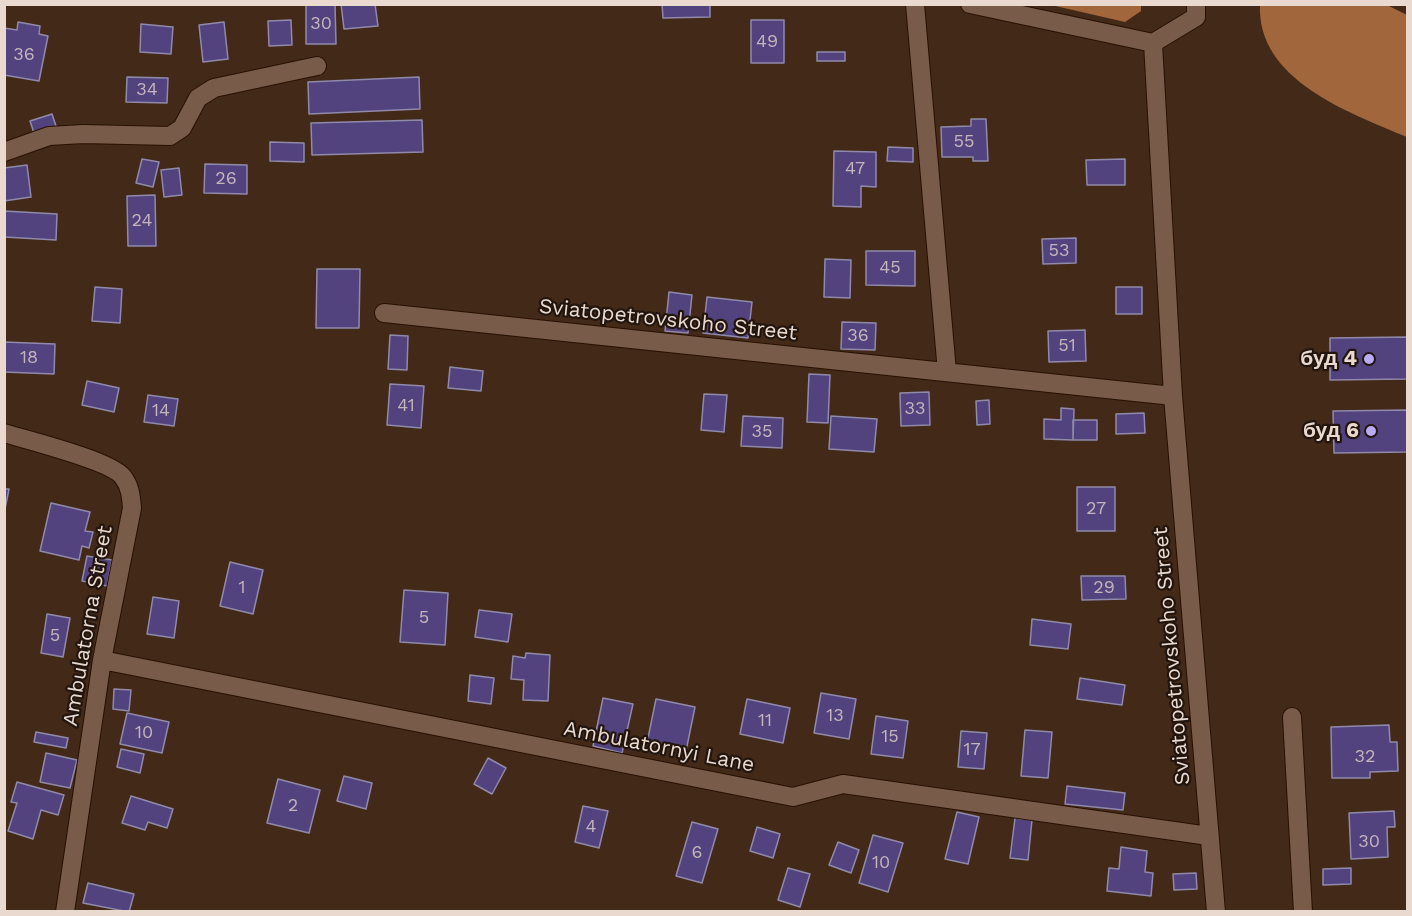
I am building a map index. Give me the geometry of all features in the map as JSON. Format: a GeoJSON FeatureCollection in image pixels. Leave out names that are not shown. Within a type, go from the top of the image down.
{"type":"FeatureCollection","features":[{"type":"Feature","properties":{"kind":"street"},"geometry":{"type":"LineString","coordinates":[[915,4],[947,372]]}},
{"type":"Feature","properties":{"kind":"street"},"geometry":{"type":"LineString","coordinates":[[970,4],[1153,43],[1196,11]]}},
{"type":"Feature","properties":{"kind":"street","name":"Sviatopetrovskoho Street"},"geometry":{"type":"LineString","coordinates":[[1153,43],[1173,396],[1216,912]]}},
{"type":"Feature","properties":{"kind":"street"},"geometry":{"type":"LineString","coordinates":[[4,152],[49,136],[83,134],[170,136],[182,128],[198,98],[214,88],[317,66]]}},
{"type":"Feature","properties":{"kind":"street","name":"Sviatopetrovskoho Street"},"geometry":{"type":"LineString","coordinates":[[384,313],[1173,396]]}},
{"type":"Feature","properties":{"kind":"street","name":"Ambulatorna Street"},"geometry":{"type":"LineString","coordinates":[[4,432],[107,465],[122,475],[131,492],[132,508],[102,660],[66,912]]}},
{"type":"Feature","properties":{"kind":"street","name":"Ambulatornyi Lane"},"geometry":{"type":"LineString","coordinates":[[102,660],[793,797],[843,784],[1209,836]]}},
{"type":"Feature","properties":{"kind":"street"},"geometry":{"type":"LineString","coordinates":[[1292,717],[1303,912]]}},
{"type":"Feature","properties":{"kind":"shaded area"},"geometry":{"type":"Polygon","coordinates":[[[1141,4],[1141,11],[1125,22],[1051,5],[1141,4]]]}},
{"type":"Feature","properties":{"kind":"shaded area"},"geometry":{"type":"Polygon","coordinates":[[[1260,4],[1387,5],[1407,15],[1407,137],[1334,104],[1311,90],[1290,73],[1273,53],[1263,31],[1260,4]]]}},
{"type":"Feature","properties":{"kind":"building"},"geometry":{"type":"Polygon","coordinates":[[[306,4],[335,4],[336,44],[306,44],[306,4]]]}},
{"type":"Feature","properties":{"kind":"building"},"geometry":{"type":"Polygon","coordinates":[[[341,4],[375,4],[378,26],[344,29],[341,4]]]}},
{"type":"Feature","properties":{"kind":"building"},"geometry":{"type":"Polygon","coordinates":[[[662,4],[710,4],[710,17],[663,18],[662,4]]]}},
{"type":"Feature","properties":{"kind":"building"},"geometry":{"type":"Polygon","coordinates":[[[291,20],[292,45],[269,46],[268,21],[291,20]]]}},
{"type":"Feature","properties":{"kind":"building"},"geometry":{"type":"Polygon","coordinates":[[[751,20],[784,20],[784,63],[751,63],[751,20]]]}},
{"type":"Feature","properties":{"kind":"building"},"geometry":{"type":"Polygon","coordinates":[[[18,22],[40,26],[39,34],[48,36],[39,81],[4,75],[4,28],[17,30],[18,22]]]}},
{"type":"Feature","properties":{"kind":"building"},"geometry":{"type":"Polygon","coordinates":[[[224,22],[228,59],[203,62],[199,25],[224,22]]]}},
{"type":"Feature","properties":{"kind":"building"},"geometry":{"type":"Polygon","coordinates":[[[141,24],[173,27],[171,54],[140,52],[141,24]]]}},
{"type":"Feature","properties":{"kind":"building"},"geometry":{"type":"Polygon","coordinates":[[[817,52],[845,52],[845,61],[817,61],[817,52]]]}},
{"type":"Feature","properties":{"kind":"building"},"geometry":{"type":"Polygon","coordinates":[[[127,77],[168,78],[167,103],[126,102],[127,77]]]}},
{"type":"Feature","properties":{"kind":"building"},"geometry":{"type":"Polygon","coordinates":[[[419,77],[420,109],[309,114],[308,82],[419,77]]]}},
{"type":"Feature","properties":{"kind":"building"},"geometry":{"type":"Polygon","coordinates":[[[52,114],[57,129],[35,136],[30,121],[52,114]]]}},
{"type":"Feature","properties":{"kind":"building"},"geometry":{"type":"Polygon","coordinates":[[[971,119],[986,119],[988,161],[973,161],[973,157],[942,157],[941,127],[971,126],[971,119]]]}},
{"type":"Feature","properties":{"kind":"building"},"geometry":{"type":"Polygon","coordinates":[[[422,120],[423,152],[312,155],[311,123],[422,120]]]}},
{"type":"Feature","properties":{"kind":"building"},"geometry":{"type":"Polygon","coordinates":[[[270,142],[304,143],[304,162],[270,161],[270,142]]]}},
{"type":"Feature","properties":{"kind":"building"},"geometry":{"type":"Polygon","coordinates":[[[888,147],[913,148],[913,162],[887,161],[888,147]]]}},
{"type":"Feature","properties":{"kind":"building"},"geometry":{"type":"Polygon","coordinates":[[[834,151],[876,152],[876,187],[861,186],[861,207],[833,206],[834,151]]]}},
{"type":"Feature","properties":{"kind":"building"},"geometry":{"type":"Polygon","coordinates":[[[142,159],[159,162],[153,187],[136,183],[142,159]]]}},
{"type":"Feature","properties":{"kind":"building"},"geometry":{"type":"Polygon","coordinates":[[[1125,159],[1125,185],[1087,185],[1086,160],[1125,159]]]}},
{"type":"Feature","properties":{"kind":"building"},"geometry":{"type":"Polygon","coordinates":[[[205,164],[247,165],[247,194],[204,193],[205,164]]]}},
{"type":"Feature","properties":{"kind":"building"},"geometry":{"type":"Polygon","coordinates":[[[27,165],[31,197],[4,201],[4,168],[27,165]]]}},
{"type":"Feature","properties":{"kind":"building"},"geometry":{"type":"Polygon","coordinates":[[[179,168],[182,195],[164,197],[161,170],[179,168]]]}},
{"type":"Feature","properties":{"kind":"building"},"geometry":{"type":"Polygon","coordinates":[[[155,195],[156,246],[128,246],[127,196],[155,195]]]}},
{"type":"Feature","properties":{"kind":"building"},"geometry":{"type":"Polygon","coordinates":[[[4,211],[57,214],[56,240],[4,237],[4,211]]]}},
{"type":"Feature","properties":{"kind":"building"},"geometry":{"type":"Polygon","coordinates":[[[1076,238],[1076,263],[1043,264],[1042,239],[1076,238]]]}},
{"type":"Feature","properties":{"kind":"building"},"geometry":{"type":"Polygon","coordinates":[[[866,251],[915,251],[915,286],[866,285],[866,251]]]}},
{"type":"Feature","properties":{"kind":"building"},"geometry":{"type":"Polygon","coordinates":[[[825,259],[851,260],[850,298],[824,297],[825,259]]]}},
{"type":"Feature","properties":{"kind":"building"},"geometry":{"type":"Polygon","coordinates":[[[317,269],[360,269],[359,328],[316,328],[317,269]]]}},
{"type":"Feature","properties":{"kind":"building"},"geometry":{"type":"Polygon","coordinates":[[[95,287],[122,289],[120,323],[92,321],[95,287]]]}},
{"type":"Feature","properties":{"kind":"building"},"geometry":{"type":"Polygon","coordinates":[[[1116,287],[1142,287],[1142,314],[1116,314],[1116,287]]]}},
{"type":"Feature","properties":{"kind":"building"},"geometry":{"type":"Polygon","coordinates":[[[669,292],[692,295],[688,333],[665,331],[669,292]]]}},
{"type":"Feature","properties":{"kind":"building"},"geometry":{"type":"Polygon","coordinates":[[[707,297],[752,302],[748,338],[703,333],[707,297]]]}},
{"type":"Feature","properties":{"kind":"building"},"geometry":{"type":"Polygon","coordinates":[[[842,322],[876,323],[875,350],[841,349],[842,322]]]}},
{"type":"Feature","properties":{"kind":"building"},"geometry":{"type":"Polygon","coordinates":[[[1085,330],[1086,361],[1049,362],[1048,331],[1085,330]]]}},
{"type":"Feature","properties":{"kind":"building"},"geometry":{"type":"Polygon","coordinates":[[[390,335],[408,336],[407,370],[388,369],[390,335]]]}},
{"type":"Feature","properties":{"kind":"building","name":"буд 4"},"geometry":{"type":"Polygon","coordinates":[[[1408,337],[1408,379],[1330,380],[1330,338],[1408,337]]]}},
{"type":"Feature","properties":{"kind":"building"},"geometry":{"type":"Polygon","coordinates":[[[4,342],[55,344],[54,374],[4,372],[4,342]]]}},
{"type":"Feature","properties":{"kind":"building"},"geometry":{"type":"Polygon","coordinates":[[[450,367],[483,371],[481,391],[448,388],[450,367]]]}},
{"type":"Feature","properties":{"kind":"building"},"geometry":{"type":"Polygon","coordinates":[[[809,374],[830,375],[828,423],[807,422],[809,374]]]}},
{"type":"Feature","properties":{"kind":"building"},"geometry":{"type":"Polygon","coordinates":[[[87,381],[119,388],[114,412],[82,405],[87,381]]]}},
{"type":"Feature","properties":{"kind":"building"},"geometry":{"type":"Polygon","coordinates":[[[390,384],[424,386],[421,428],[387,425],[390,384]]]}},
{"type":"Feature","properties":{"kind":"building"},"geometry":{"type":"Polygon","coordinates":[[[929,392],[930,425],[901,426],[900,393],[929,392]]]}},
{"type":"Feature","properties":{"kind":"building"},"geometry":{"type":"Polygon","coordinates":[[[704,394],[727,395],[724,432],[701,430],[704,394]]]}},
{"type":"Feature","properties":{"kind":"building"},"geometry":{"type":"Polygon","coordinates":[[[148,395],[178,399],[174,426],[144,422],[148,395]]]}},
{"type":"Feature","properties":{"kind":"building"},"geometry":{"type":"Polygon","coordinates":[[[989,400],[990,424],[977,425],[976,401],[989,400]]]}},
{"type":"Feature","properties":{"kind":"building"},"geometry":{"type":"Polygon","coordinates":[[[1061,408],[1074,409],[1073,440],[1044,439],[1044,419],[1061,420],[1061,408]]]}},
{"type":"Feature","properties":{"kind":"building","name":"буд 6"},"geometry":{"type":"Polygon","coordinates":[[[1408,410],[1408,452],[1334,453],[1333,411],[1408,410]]]}},
{"type":"Feature","properties":{"kind":"building"},"geometry":{"type":"Polygon","coordinates":[[[1144,413],[1145,433],[1116,434],[1116,414],[1144,413]]]}},
{"type":"Feature","properties":{"kind":"building"},"geometry":{"type":"Polygon","coordinates":[[[743,416],[783,418],[782,448],[741,446],[743,416]]]}},
{"type":"Feature","properties":{"kind":"building"},"geometry":{"type":"Polygon","coordinates":[[[831,416],[877,419],[874,452],[829,449],[831,416]]]}},
{"type":"Feature","properties":{"kind":"building"},"geometry":{"type":"Polygon","coordinates":[[[1073,420],[1097,420],[1097,440],[1073,440],[1073,420]]]}},
{"type":"Feature","properties":{"kind":"building"},"geometry":{"type":"Polygon","coordinates":[[[1077,487],[1115,487],[1115,531],[1077,531],[1077,487]]]}},
{"type":"Feature","properties":{"kind":"building"},"geometry":{"type":"Polygon","coordinates":[[[4,489],[9,489],[4,514],[4,489]]]}},
{"type":"Feature","properties":{"kind":"building"},"geometry":{"type":"Polygon","coordinates":[[[51,503],[90,512],[85,531],[93,532],[89,548],[82,546],[79,560],[40,551],[51,503]]]}},
{"type":"Feature","properties":{"kind":"building"},"geometry":{"type":"Polygon","coordinates":[[[87,556],[112,560],[107,586],[82,581],[87,556]]]}},
{"type":"Feature","properties":{"kind":"building"},"geometry":{"type":"Polygon","coordinates":[[[230,562],[263,570],[253,614],[220,606],[230,562]]]}},
{"type":"Feature","properties":{"kind":"building"},"geometry":{"type":"Polygon","coordinates":[[[1081,576],[1125,576],[1126,599],[1082,600],[1081,576]]]}},
{"type":"Feature","properties":{"kind":"building"},"geometry":{"type":"Polygon","coordinates":[[[404,590],[448,593],[445,645],[400,642],[404,590]]]}},
{"type":"Feature","properties":{"kind":"building"},"geometry":{"type":"Polygon","coordinates":[[[153,597],[179,601],[174,638],[147,634],[153,597]]]}},
{"type":"Feature","properties":{"kind":"building"},"geometry":{"type":"Polygon","coordinates":[[[479,610],[512,614],[508,642],[475,637],[479,610]]]}},
{"type":"Feature","properties":{"kind":"building"},"geometry":{"type":"Polygon","coordinates":[[[47,614],[70,618],[63,657],[41,653],[47,614]]]}},
{"type":"Feature","properties":{"kind":"building"},"geometry":{"type":"Polygon","coordinates":[[[1032,619],[1071,624],[1068,649],[1030,645],[1032,619]]]}},
{"type":"Feature","properties":{"kind":"building"},"geometry":{"type":"Polygon","coordinates":[[[526,653],[550,655],[548,701],[523,700],[524,680],[511,679],[513,656],[525,658],[526,653]]]}},
{"type":"Feature","properties":{"kind":"building"},"geometry":{"type":"Polygon","coordinates":[[[470,675],[494,678],[491,704],[468,701],[470,675]]]}},
{"type":"Feature","properties":{"kind":"building"},"geometry":{"type":"Polygon","coordinates":[[[1080,678],[1125,685],[1122,705],[1077,699],[1080,678]]]}},
{"type":"Feature","properties":{"kind":"building"},"geometry":{"type":"Polygon","coordinates":[[[114,689],[131,690],[129,711],[113,709],[114,689]]]}},
{"type":"Feature","properties":{"kind":"building"},"geometry":{"type":"Polygon","coordinates":[[[821,693],[856,699],[849,739],[814,733],[821,693]]]}},
{"type":"Feature","properties":{"kind":"building"},"geometry":{"type":"Polygon","coordinates":[[[603,698],[633,704],[622,753],[593,746],[603,698]]]}},
{"type":"Feature","properties":{"kind":"building"},"geometry":{"type":"Polygon","coordinates":[[[656,699],[695,707],[686,751],[647,743],[656,699]]]}},
{"type":"Feature","properties":{"kind":"building"},"geometry":{"type":"Polygon","coordinates":[[[747,699],[790,708],[783,743],[740,734],[747,699]]]}},
{"type":"Feature","properties":{"kind":"building"},"geometry":{"type":"Polygon","coordinates":[[[127,713],[169,722],[162,753],[120,744],[127,713]]]}},
{"type":"Feature","properties":{"kind":"building"},"geometry":{"type":"Polygon","coordinates":[[[876,716],[908,721],[903,758],[871,754],[876,716]]]}},
{"type":"Feature","properties":{"kind":"building"},"geometry":{"type":"Polygon","coordinates":[[[1389,725],[1390,742],[1397,742],[1398,771],[1370,772],[1370,778],[1332,778],[1331,727],[1389,725]]]}},
{"type":"Feature","properties":{"kind":"building"},"geometry":{"type":"Polygon","coordinates":[[[1025,730],[1052,732],[1048,778],[1021,776],[1025,730]]]}},
{"type":"Feature","properties":{"kind":"building"},"geometry":{"type":"Polygon","coordinates":[[[961,731],[987,733],[984,769],[958,767],[961,731]]]}},
{"type":"Feature","properties":{"kind":"building"},"geometry":{"type":"Polygon","coordinates":[[[36,732],[68,738],[66,748],[34,742],[36,732]]]}},
{"type":"Feature","properties":{"kind":"building"},"geometry":{"type":"Polygon","coordinates":[[[121,749],[144,754],[140,773],[117,767],[121,749]]]}},
{"type":"Feature","properties":{"kind":"building"},"geometry":{"type":"Polygon","coordinates":[[[46,753],[77,760],[70,788],[40,782],[46,753]]]}},
{"type":"Feature","properties":{"kind":"building"},"geometry":{"type":"Polygon","coordinates":[[[488,758],[506,768],[492,794],[474,784],[488,758]]]}},
{"type":"Feature","properties":{"kind":"building"},"geometry":{"type":"Polygon","coordinates":[[[344,776],[372,783],[366,809],[337,801],[344,776]]]}},
{"type":"Feature","properties":{"kind":"building"},"geometry":{"type":"Polygon","coordinates":[[[278,779],[320,790],[309,833],[267,823],[278,779]]]}},
{"type":"Feature","properties":{"kind":"building"},"geometry":{"type":"Polygon","coordinates":[[[17,782],[64,795],[58,815],[41,810],[33,839],[8,831],[17,803],[11,802],[17,782]]]}},
{"type":"Feature","properties":{"kind":"building"},"geometry":{"type":"Polygon","coordinates":[[[1067,786],[1125,793],[1123,810],[1065,804],[1067,786]]]}},
{"type":"Feature","properties":{"kind":"building"},"geometry":{"type":"Polygon","coordinates":[[[131,796],[173,809],[167,828],[148,822],[145,830],[122,823],[131,796]]]}},
{"type":"Feature","properties":{"kind":"building"},"geometry":{"type":"Polygon","coordinates":[[[583,806],[608,811],[599,848],[575,842],[583,806]]]}},
{"type":"Feature","properties":{"kind":"building"},"geometry":{"type":"Polygon","coordinates":[[[1394,811],[1395,827],[1387,827],[1388,857],[1351,859],[1349,813],[1394,811]]]}},
{"type":"Feature","properties":{"kind":"building"},"geometry":{"type":"Polygon","coordinates":[[[957,812],[979,817],[968,864],[945,859],[957,812]]]}},
{"type":"Feature","properties":{"kind":"building"},"geometry":{"type":"Polygon","coordinates":[[[1015,818],[1032,820],[1028,860],[1010,858],[1015,818]]]}},
{"type":"Feature","properties":{"kind":"building"},"geometry":{"type":"Polygon","coordinates":[[[692,822],[718,829],[702,883],[676,876],[692,822]]]}},
{"type":"Feature","properties":{"kind":"building"},"geometry":{"type":"Polygon","coordinates":[[[757,827],[780,834],[773,858],[750,851],[757,827]]]}},
{"type":"Feature","properties":{"kind":"building"},"geometry":{"type":"Polygon","coordinates":[[[873,835],[903,843],[888,892],[859,883],[873,835]]]}},
{"type":"Feature","properties":{"kind":"building"},"geometry":{"type":"Polygon","coordinates":[[[838,842],[859,850],[851,873],[829,865],[838,842]]]}},
{"type":"Feature","properties":{"kind":"building"},"geometry":{"type":"Polygon","coordinates":[[[1121,847],[1147,851],[1145,872],[1153,873],[1151,896],[1107,891],[1109,868],[1119,869],[1121,847]]]}},
{"type":"Feature","properties":{"kind":"building"},"geometry":{"type":"Polygon","coordinates":[[[788,868],[810,874],[800,907],[778,900],[788,868]]]}},
{"type":"Feature","properties":{"kind":"building"},"geometry":{"type":"Polygon","coordinates":[[[1351,868],[1351,884],[1323,885],[1323,869],[1351,868]]]}},
{"type":"Feature","properties":{"kind":"building"},"geometry":{"type":"Polygon","coordinates":[[[1196,873],[1197,889],[1174,890],[1173,874],[1196,873]]]}},
{"type":"Feature","properties":{"kind":"building"},"geometry":{"type":"Polygon","coordinates":[[[88,883],[134,894],[129,912],[83,903],[88,883]]]}},
{"type":"Feature","properties":{"kind":"place","name":"буд 4"},"geometry":{"type":"Point","coordinates":[1369,359]}},
{"type":"Feature","properties":{"kind":"place","name":"буд 6"},"geometry":{"type":"Point","coordinates":[1371,431]}}]}
